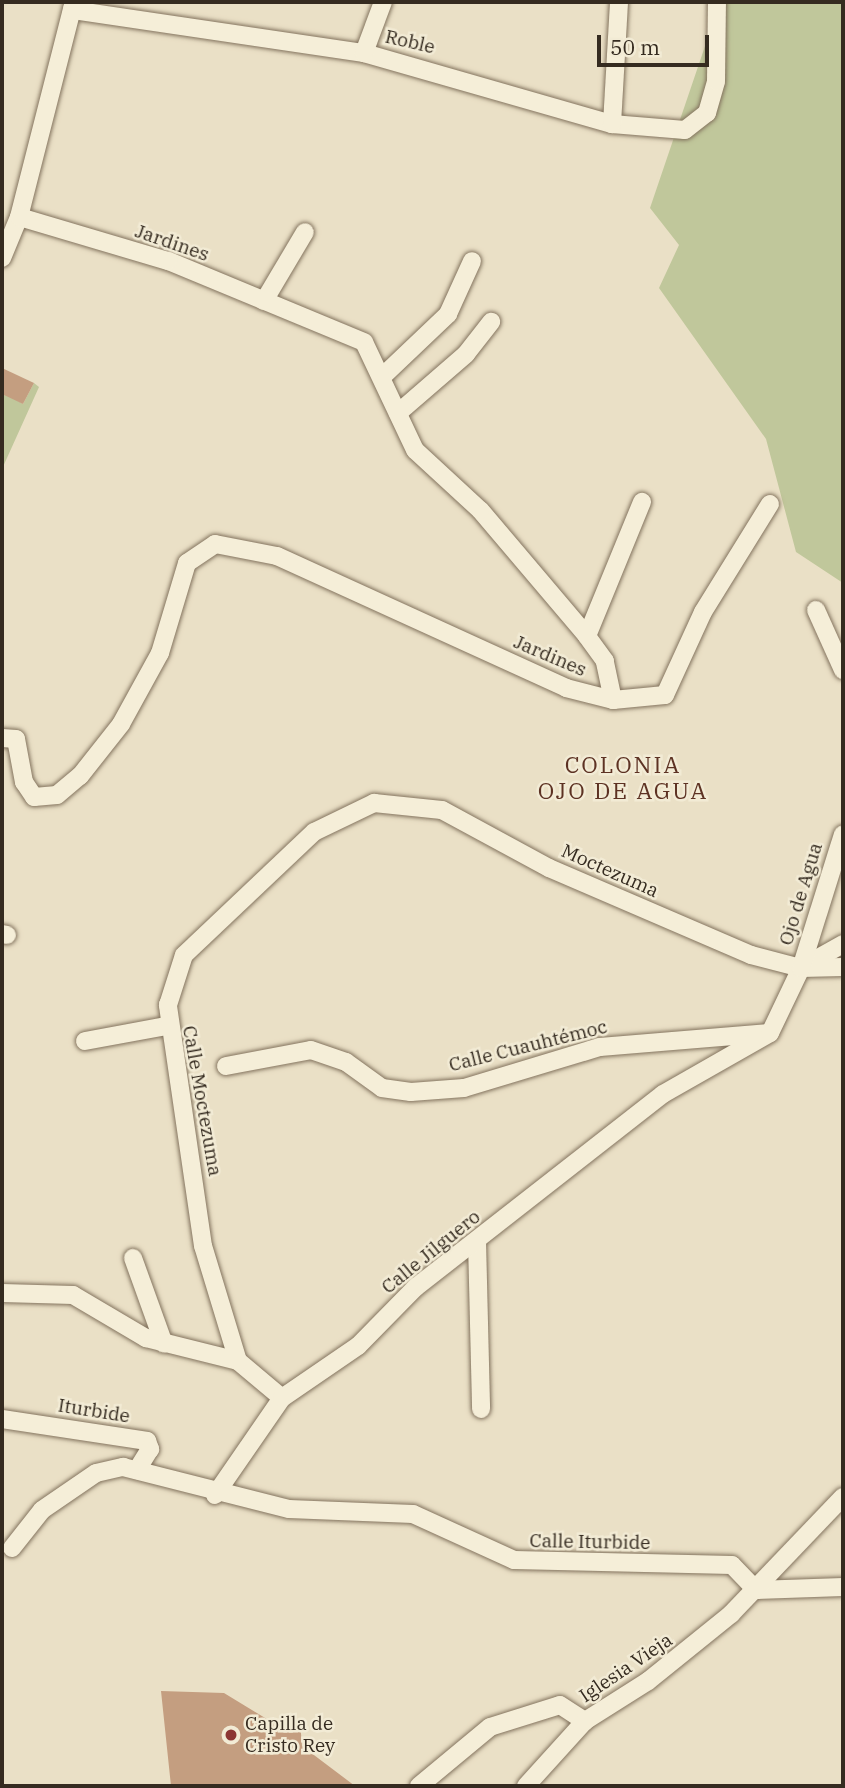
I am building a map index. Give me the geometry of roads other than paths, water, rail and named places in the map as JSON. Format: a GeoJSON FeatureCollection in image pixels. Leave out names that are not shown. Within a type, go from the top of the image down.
{"type":"FeatureCollection","features":[{"type":"Feature","properties":{"kind":"street"},"geometry":{"type":"LineString","coordinates":[[364,53],[383,2]]}},
{"type":"Feature","properties":{"kind":"street"},"geometry":{"type":"LineString","coordinates":[[612,124],[619,2]]}},
{"type":"Feature","properties":{"kind":"street","name":"Roble"},"geometry":{"type":"LineString","coordinates":[[73,6],[364,53],[612,124],[685,130],[699,124],[716,81],[717,2]]}},
{"type":"Feature","properties":{"kind":"street"},"geometry":{"type":"LineString","coordinates":[[2,258],[19,216],[73,6]]}},
{"type":"Feature","properties":{"kind":"street","name":"Jardines"},"geometry":{"type":"LineString","coordinates":[[2,738],[16,739],[24,782],[34,797],[57,795],[80,776],[121,724],[160,653],[187,563],[215,544],[277,556],[566,688],[613,700],[605,661],[480,510],[415,450],[370,350],[351,333],[168,261],[19,216]]}},
{"type":"Feature","properties":{"kind":"street"},"geometry":{"type":"LineString","coordinates":[[264,301],[305,232]]}},
{"type":"Feature","properties":{"kind":"street"},"geometry":{"type":"LineString","coordinates":[[383,376],[447,314],[471,261]]}},
{"type":"Feature","properties":{"kind":"street"},"geometry":{"type":"LineString","coordinates":[[398,413],[491,322]]}},
{"type":"Feature","properties":{"kind":"street"},"geometry":{"type":"LineString","coordinates":[[587,636],[642,502]]}},
{"type":"Feature","properties":{"kind":"street"},"geometry":{"type":"LineString","coordinates":[[613,700],[664,695],[704,612],[770,504]]}},
{"type":"Feature","properties":{"kind":"street"},"geometry":{"type":"LineString","coordinates":[[816,610],[843,670]]}},
{"type":"Feature","properties":{"kind":"street","name":"Moctezuma"},"geometry":{"type":"LineString","coordinates":[[406,802],[442,810],[652,914],[751,955],[801,968]]}},
{"type":"Feature","properties":{"kind":"street","name":"Calle Moctezuma"},"geometry":{"type":"LineString","coordinates":[[238,1361],[203,1246],[166,1026],[173,979],[202,936],[314,832],[374,803],[406,802]]}},
{"type":"Feature","properties":{"kind":"street","name":"Ojo de Agua"},"geometry":{"type":"LineString","coordinates":[[801,968],[843,834]]}},
{"type":"Feature","properties":{"kind":"street"},"geometry":{"type":"LineString","coordinates":[[770,1033],[801,968],[843,944]]}},
{"type":"Feature","properties":{"kind":"street"},"geometry":{"type":"LineString","coordinates":[[801,968],[843,967]]}},
{"type":"Feature","properties":{"kind":"street"},"geometry":{"type":"LineString","coordinates":[[85,1041],[166,1026]]}},
{"type":"Feature","properties":{"kind":"street","name":"Calle Cuauhtémoc"},"geometry":{"type":"LineString","coordinates":[[226,1066],[311,1050],[346,1062],[382,1088],[411,1092],[464,1088],[600,1047],[770,1033]]}},
{"type":"Feature","properties":{"kind":"street","name":"Calle Jilguero"},"geometry":{"type":"LineString","coordinates":[[282,1398],[358,1346],[416,1287],[663,1094],[770,1033]]}},
{"type":"Feature","properties":{"kind":"street"},"geometry":{"type":"LineString","coordinates":[[477,1241],[481,1409]]}},
{"type":"Feature","properties":{"kind":"street"},"geometry":{"type":"LineString","coordinates":[[133,1258],[164,1344]]}},
{"type":"Feature","properties":{"kind":"street"},"geometry":{"type":"LineString","coordinates":[[2,1293],[62,1291],[164,1344],[238,1361],[282,1398],[215,1495],[137,1469],[96,1473],[42,1510],[12,1548]]}},
{"type":"Feature","properties":{"kind":"street","name":"Iturbide"},"geometry":{"type":"LineString","coordinates":[[2,1419],[147,1441],[150,1449],[137,1469]]}},
{"type":"Feature","properties":{"kind":"street","name":"Calle Iturbide"},"geometry":{"type":"LineString","coordinates":[[215,1495],[308,1511],[413,1514],[514,1560],[732,1565],[756,1590]]}},
{"type":"Feature","properties":{"kind":"street","name":"Iglesia Vieja"},"geometry":{"type":"LineString","coordinates":[[526,1786],[585,1721],[688,1651],[756,1590],[843,1497]]}},
{"type":"Feature","properties":{"kind":"street"},"geometry":{"type":"LineString","coordinates":[[756,1590],[843,1587]]}},
{"type":"Feature","properties":{"kind":"street"},"geometry":{"type":"LineString","coordinates":[[419,1786],[490,1727],[560,1705],[585,1721]]}},
{"type":"Feature","properties":{"kind":"place","name":"Capilla de Cristo Rey"},"geometry":{"type":"Point","coordinates":[231,1735]}},
{"type":"Feature","properties":{"kind":"district","name":"COLONIA OJO DE AGUA"},"geometry":{"type":"Point","coordinates":[623,777]}}]}
